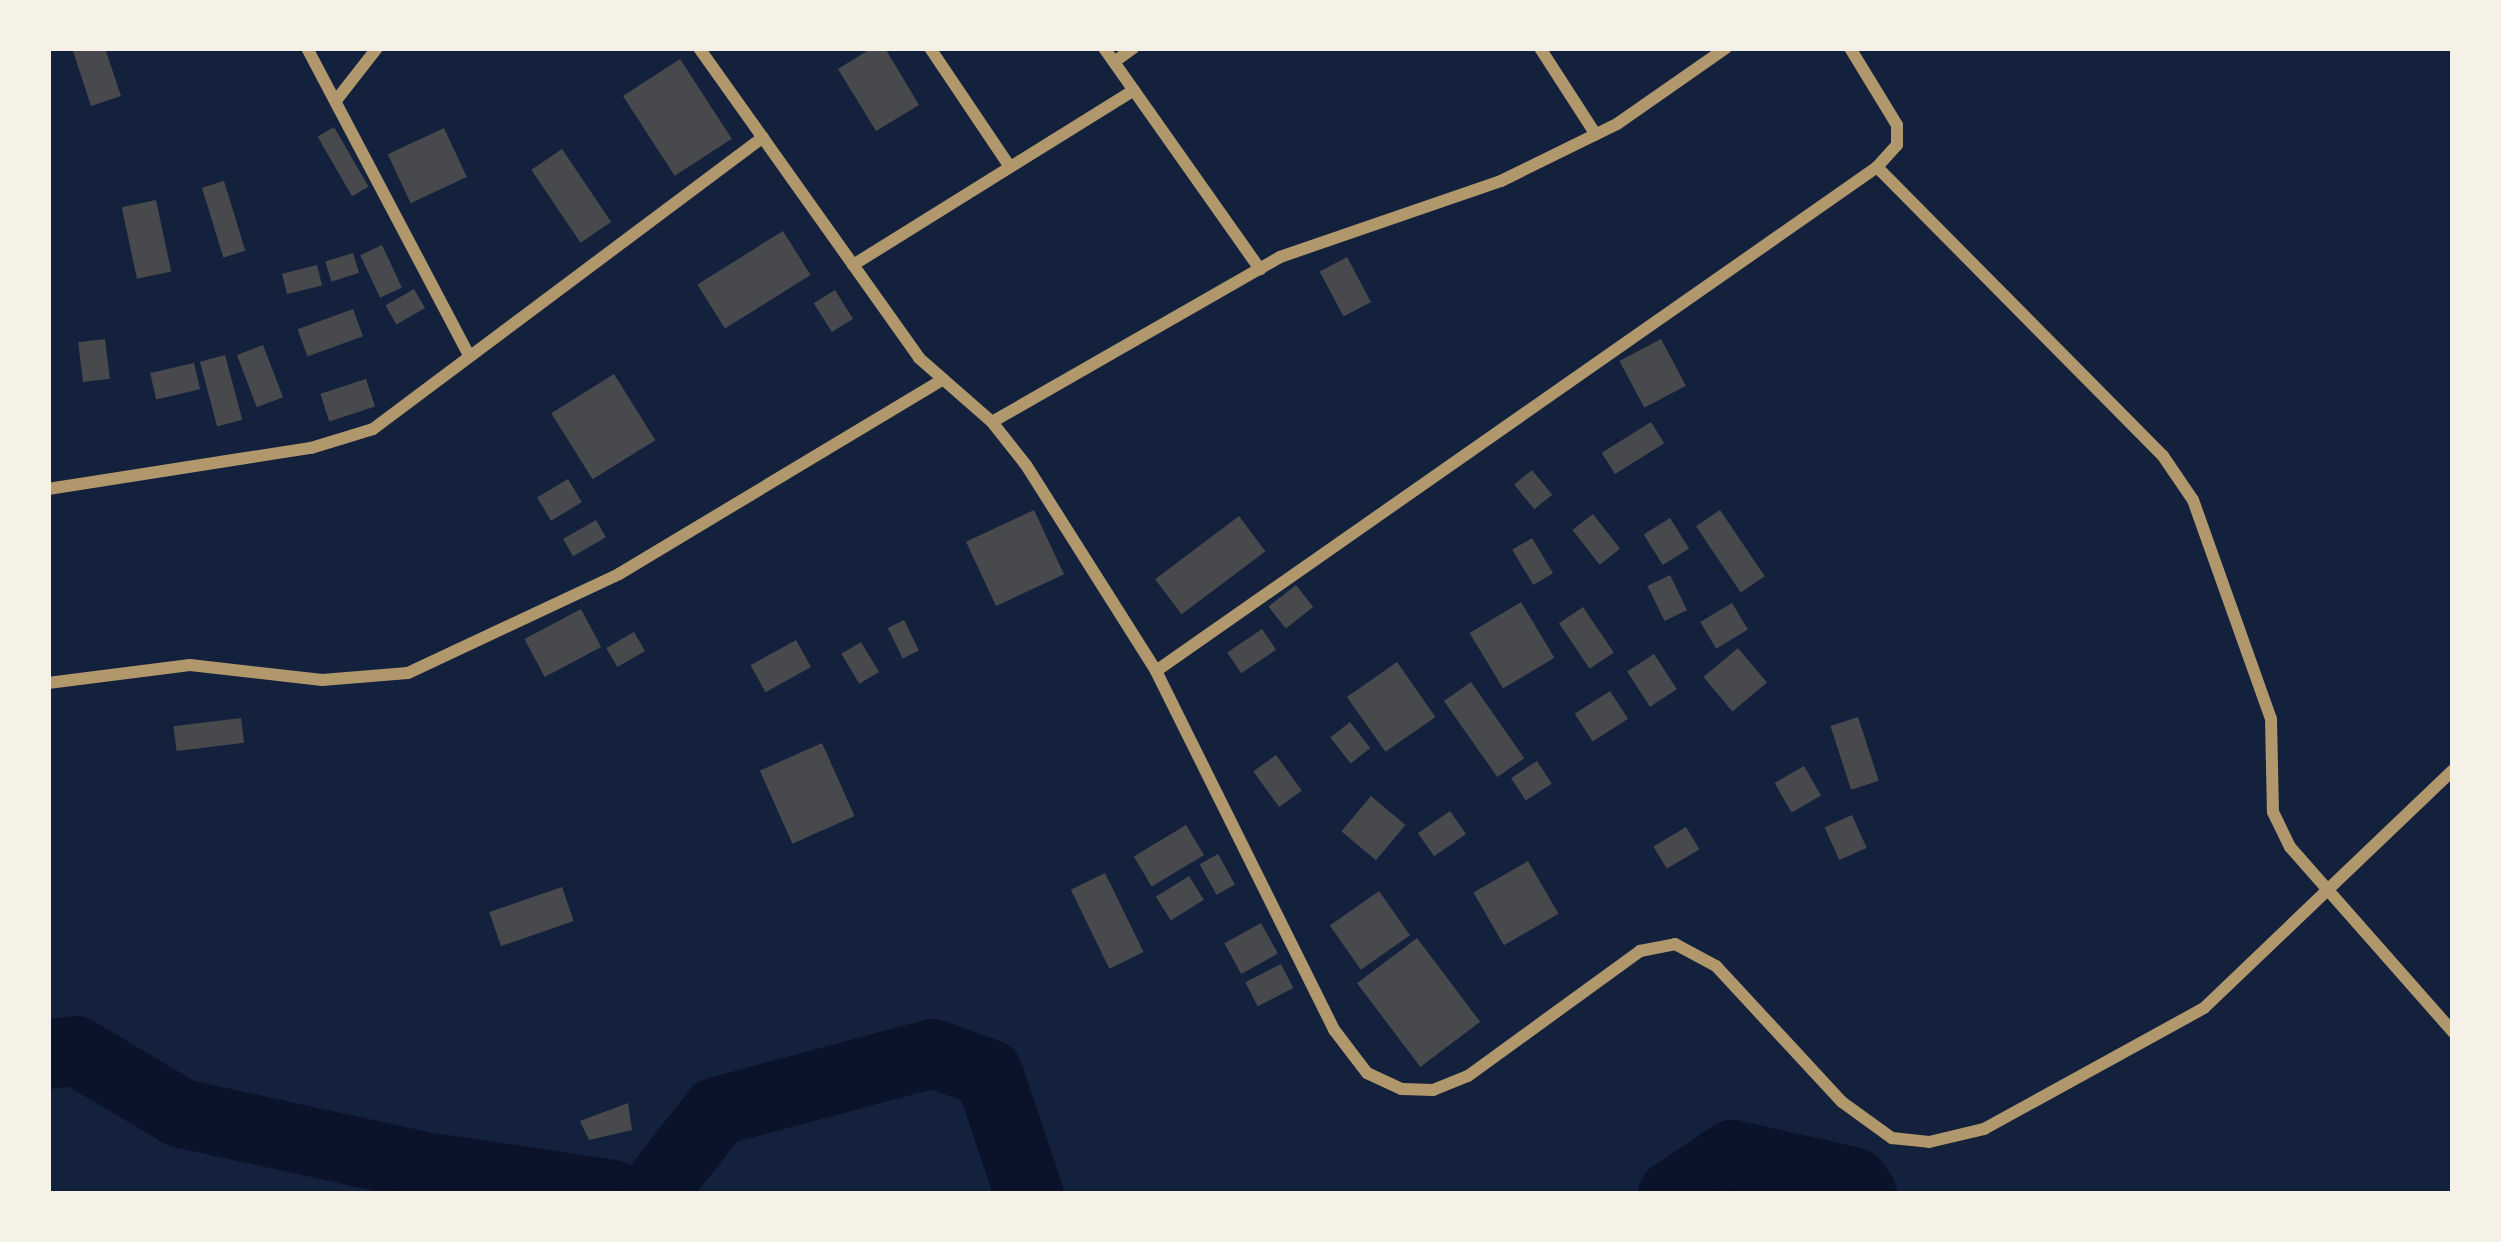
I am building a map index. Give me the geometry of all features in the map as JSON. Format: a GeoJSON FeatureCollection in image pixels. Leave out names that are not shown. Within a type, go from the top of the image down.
{"type":"FeatureCollection","features":[{"type":"Feature","properties":{"kind":"street"},"geometry":{"type":"LineString","coordinates":[[308,48],[469,355]]}},
{"type":"Feature","properties":{"kind":"street"},"geometry":{"type":"LineString","coordinates":[[338,98],[376,48]]}},
{"type":"Feature","properties":{"kind":"street"},"geometry":{"type":"LineString","coordinates":[[699,48],[853,265],[943,379],[992,422],[1156,671],[1335,1030],[1367,1073],[1402,1089],[1433,1090],[1468,1076],[1640,951],[1675,944],[1716,965],[1842,1102],[1892,1138],[1929,1142],[1984,1129],[2152,1042],[2204,1008],[2453,770]]}},
{"type":"Feature","properties":{"kind":"street"},"geometry":{"type":"LineString","coordinates":[[930,48],[1010,167]]}},
{"type":"Feature","properties":{"kind":"street"},"geometry":{"type":"LineString","coordinates":[[1104,48],[1260,268]]}},
{"type":"Feature","properties":{"kind":"street"},"geometry":{"type":"LineString","coordinates":[[1114,62],[1133,48]]}},
{"type":"Feature","properties":{"kind":"street"},"geometry":{"type":"LineString","coordinates":[[1540,48],[1596,134]]}},
{"type":"Feature","properties":{"kind":"street"},"geometry":{"type":"LineString","coordinates":[[992,422],[1260,268],[1501,182],[1596,134],[1726,48]]}},
{"type":"Feature","properties":{"kind":"street"},"geometry":{"type":"LineString","coordinates":[[1156,671],[1877,167],[1897,145],[1897,125],[1850,48]]}},
{"type":"Feature","properties":{"kind":"street"},"geometry":{"type":"LineString","coordinates":[[853,265],[1134,90]]}},
{"type":"Feature","properties":{"kind":"street"},"geometry":{"type":"LineString","coordinates":[[48,489],[352,435],[418,400],[469,355],[763,137]]}},
{"type":"Feature","properties":{"kind":"street"},"geometry":{"type":"LineString","coordinates":[[1877,167],[2163,457],[2193,500],[2271,718],[2273,812],[2323,893],[2453,1032]]}},
{"type":"Feature","properties":{"kind":"street"},"geometry":{"type":"LineString","coordinates":[[48,683],[190,665],[322,680],[409,673],[619,574],[943,379]]}},
{"type":"Feature","properties":{"kind":"building"},"geometry":{"type":"Polygon","coordinates":[[[72,48],[105,48],[121,96],[91,106],[72,48]]]}},
{"type":"Feature","properties":{"kind":"building"},"geometry":{"type":"Polygon","coordinates":[[[872,48],[885,48],[919,105],[876,131],[838,69],[872,48]]]}},
{"type":"Feature","properties":{"kind":"building"},"geometry":{"type":"Polygon","coordinates":[[[680,59],[732,139],[675,176],[623,96],[680,59]]]}},
{"type":"Feature","properties":{"kind":"building"},"geometry":{"type":"Polygon","coordinates":[[[334,127],[369,187],[352,196],[318,136],[334,127]]]}},
{"type":"Feature","properties":{"kind":"building"},"geometry":{"type":"Polygon","coordinates":[[[444,128],[467,177],[411,203],[388,154],[444,128]]]}},
{"type":"Feature","properties":{"kind":"building"},"geometry":{"type":"Polygon","coordinates":[[[562,149],[611,222],[581,243],[531,170],[562,149]]]}},
{"type":"Feature","properties":{"kind":"building"},"geometry":{"type":"Polygon","coordinates":[[[224,181],[245,251],[223,258],[202,188],[224,181]]]}},
{"type":"Feature","properties":{"kind":"building"},"geometry":{"type":"Polygon","coordinates":[[[156,200],[171,271],[137,279],[122,207],[156,200]]]}},
{"type":"Feature","properties":{"kind":"building"},"geometry":{"type":"Polygon","coordinates":[[[783,231],[811,275],[725,329],[697,285],[783,231]]]}},
{"type":"Feature","properties":{"kind":"building"},"geometry":{"type":"Polygon","coordinates":[[[382,245],[402,288],[380,298],[360,255],[382,245]]]}},
{"type":"Feature","properties":{"kind":"building"},"geometry":{"type":"Polygon","coordinates":[[[353,253],[359,273],[331,282],[325,261],[353,253]]]}},
{"type":"Feature","properties":{"kind":"building"},"geometry":{"type":"Polygon","coordinates":[[[1347,257],[1371,302],[1344,317],[1320,272],[1347,257]]]}},
{"type":"Feature","properties":{"kind":"building"},"geometry":{"type":"Polygon","coordinates":[[[317,265],[322,285],[287,294],[282,274],[317,265]]]}},
{"type":"Feature","properties":{"kind":"building"},"geometry":{"type":"Polygon","coordinates":[[[414,289],[425,308],[396,325],[385,306],[414,289]]]}},
{"type":"Feature","properties":{"kind":"building"},"geometry":{"type":"Polygon","coordinates":[[[835,290],[853,319],[832,332],[814,303],[835,290]]]}},
{"type":"Feature","properties":{"kind":"building"},"geometry":{"type":"Polygon","coordinates":[[[353,309],[363,336],[307,356],[298,329],[353,309]]]}},
{"type":"Feature","properties":{"kind":"building"},"geometry":{"type":"Polygon","coordinates":[[[105,339],[110,379],[83,382],[78,342],[105,339]]]}},
{"type":"Feature","properties":{"kind":"building"},"geometry":{"type":"Polygon","coordinates":[[[1661,339],[1686,386],[1644,408],[1620,361],[1661,339]]]}},
{"type":"Feature","properties":{"kind":"building"},"geometry":{"type":"Polygon","coordinates":[[[263,345],[283,397],[257,407],[237,355],[263,345]]]}},
{"type":"Feature","properties":{"kind":"building"},"geometry":{"type":"Polygon","coordinates":[[[225,355],[242,420],[217,426],[200,362],[225,355]]]}},
{"type":"Feature","properties":{"kind":"building"},"geometry":{"type":"Polygon","coordinates":[[[194,363],[200,389],[156,399],[150,373],[194,363]]]}},
{"type":"Feature","properties":{"kind":"building"},"geometry":{"type":"Polygon","coordinates":[[[614,374],[655,440],[593,479],[551,413],[614,374]]]}},
{"type":"Feature","properties":{"kind":"building"},"geometry":{"type":"Polygon","coordinates":[[[366,379],[375,407],[329,421],[320,394],[366,379]]]}},
{"type":"Feature","properties":{"kind":"building"},"geometry":{"type":"Polygon","coordinates":[[[1651,422],[1664,443],[1615,474],[1602,453],[1651,422]]]}},
{"type":"Feature","properties":{"kind":"building"},"geometry":{"type":"Polygon","coordinates":[[[1532,470],[1552,495],[1534,509],[1514,484],[1532,470]]]}},
{"type":"Feature","properties":{"kind":"building"},"geometry":{"type":"Polygon","coordinates":[[[568,479],[582,502],[551,521],[537,498],[568,479]]]}},
{"type":"Feature","properties":{"kind":"building"},"geometry":{"type":"Polygon","coordinates":[[[1034,510],[1064,574],[996,606],[966,542],[1034,510]]]}},
{"type":"Feature","properties":{"kind":"building"},"geometry":{"type":"Polygon","coordinates":[[[1720,510],[1765,576],[1741,593],[1696,526],[1720,510]]]}},
{"type":"Feature","properties":{"kind":"building"},"geometry":{"type":"Polygon","coordinates":[[[1593,514],[1620,549],[1600,565],[1573,530],[1593,514]]]}},
{"type":"Feature","properties":{"kind":"building"},"geometry":{"type":"Polygon","coordinates":[[[1239,516],[1265,551],[1182,614],[1155,579],[1239,516]]]}},
{"type":"Feature","properties":{"kind":"building"},"geometry":{"type":"Polygon","coordinates":[[[1670,518],[1689,549],[1663,565],[1644,534],[1670,518]]]}},
{"type":"Feature","properties":{"kind":"building"},"geometry":{"type":"Polygon","coordinates":[[[596,520],[606,537],[573,556],[563,539],[596,520]]]}},
{"type":"Feature","properties":{"kind":"building"},"geometry":{"type":"Polygon","coordinates":[[[1532,538],[1553,573],[1533,585],[1512,550],[1532,538]]]}},
{"type":"Feature","properties":{"kind":"building"},"geometry":{"type":"Polygon","coordinates":[[[1670,575],[1687,610],[1665,621],[1648,586],[1670,575]]]}},
{"type":"Feature","properties":{"kind":"building"},"geometry":{"type":"Polygon","coordinates":[[[1296,585],[1313,607],[1286,629],[1268,607],[1296,585]]]}},
{"type":"Feature","properties":{"kind":"building"},"geometry":{"type":"Polygon","coordinates":[[[1521,602],[1554,658],[1503,689],[1470,633],[1521,602]]]}},
{"type":"Feature","properties":{"kind":"building"},"geometry":{"type":"Polygon","coordinates":[[[1732,603],[1748,630],[1716,649],[1700,622],[1732,603]]]}},
{"type":"Feature","properties":{"kind":"building"},"geometry":{"type":"Polygon","coordinates":[[[1583,607],[1614,653],[1590,669],[1559,623],[1583,607]]]}},
{"type":"Feature","properties":{"kind":"building"},"geometry":{"type":"Polygon","coordinates":[[[581,609],[601,647],[545,677],[524,639],[581,609]]]}},
{"type":"Feature","properties":{"kind":"building"},"geometry":{"type":"Polygon","coordinates":[[[904,620],[919,651],[903,658],[888,628],[904,620]]]}},
{"type":"Feature","properties":{"kind":"building"},"geometry":{"type":"Polygon","coordinates":[[[1262,629],[1276,650],[1241,673],[1227,652],[1262,629]]]}},
{"type":"Feature","properties":{"kind":"building"},"geometry":{"type":"Polygon","coordinates":[[[634,632],[645,651],[617,667],[606,648],[634,632]]]}},
{"type":"Feature","properties":{"kind":"building"},"geometry":{"type":"Polygon","coordinates":[[[796,640],[811,667],[766,692],[751,665],[796,640]]]}},
{"type":"Feature","properties":{"kind":"building"},"geometry":{"type":"Polygon","coordinates":[[[861,642],[879,672],[859,684],[841,654],[861,642]]]}},
{"type":"Feature","properties":{"kind":"building"},"geometry":{"type":"Polygon","coordinates":[[[1738,648],[1767,682],[1732,711],[1704,677],[1738,648]]]}},
{"type":"Feature","properties":{"kind":"building"},"geometry":{"type":"Polygon","coordinates":[[[1654,654],[1677,689],[1650,707],[1627,671],[1654,654]]]}},
{"type":"Feature","properties":{"kind":"building"},"geometry":{"type":"Polygon","coordinates":[[[1397,662],[1435,717],[1385,752],[1347,697],[1397,662]]]}},
{"type":"Feature","properties":{"kind":"building"},"geometry":{"type":"Polygon","coordinates":[[[1471,682],[1524,758],[1497,777],[1444,701],[1471,682]]]}},
{"type":"Feature","properties":{"kind":"building"},"geometry":{"type":"Polygon","coordinates":[[[1610,691],[1628,719],[1593,742],[1575,714],[1610,691]]]}},
{"type":"Feature","properties":{"kind":"building"},"geometry":{"type":"Polygon","coordinates":[[[1858,717],[1879,781],[1851,790],[1830,726],[1858,717]]]}},
{"type":"Feature","properties":{"kind":"building"},"geometry":{"type":"Polygon","coordinates":[[[241,718],[244,743],[177,751],[174,726],[241,718]]]}},
{"type":"Feature","properties":{"kind":"building"},"geometry":{"type":"Polygon","coordinates":[[[1350,722],[1370,748],[1351,763],[1330,737],[1350,722]]]}},
{"type":"Feature","properties":{"kind":"building"},"geometry":{"type":"Polygon","coordinates":[[[822,743],[855,816],[792,844],[760,771],[822,743]]]}},
{"type":"Feature","properties":{"kind":"building"},"geometry":{"type":"Polygon","coordinates":[[[1276,755],[1302,791],[1279,807],[1253,771],[1276,755]]]}},
{"type":"Feature","properties":{"kind":"building"},"geometry":{"type":"Polygon","coordinates":[[[1537,761],[1552,784],[1526,801],[1511,778],[1537,761]]]}},
{"type":"Feature","properties":{"kind":"building"},"geometry":{"type":"Polygon","coordinates":[[[1804,766],[1821,795],[1792,812],[1775,783],[1804,766]]]}},
{"type":"Feature","properties":{"kind":"building"},"geometry":{"type":"Polygon","coordinates":[[[1371,796],[1405,825],[1376,860],[1341,831],[1371,796]]]}},
{"type":"Feature","properties":{"kind":"building"},"geometry":{"type":"Polygon","coordinates":[[[1450,811],[1466,834],[1434,856],[1418,833],[1450,811]]]}},
{"type":"Feature","properties":{"kind":"building"},"geometry":{"type":"Polygon","coordinates":[[[1852,815],[1867,848],[1839,860],[1825,827],[1852,815]]]}},
{"type":"Feature","properties":{"kind":"building"},"geometry":{"type":"Polygon","coordinates":[[[1186,825],[1204,855],[1152,886],[1134,856],[1186,825]]]}},
{"type":"Feature","properties":{"kind":"building"},"geometry":{"type":"Polygon","coordinates":[[[1686,827],[1699,849],[1667,869],[1653,847],[1686,827]]]}},
{"type":"Feature","properties":{"kind":"building"},"geometry":{"type":"Polygon","coordinates":[[[1218,854],[1235,885],[1217,895],[1200,864],[1218,854]]]}},
{"type":"Feature","properties":{"kind":"building"},"geometry":{"type":"Polygon","coordinates":[[[1528,861],[1558,914],[1504,945],[1473,893],[1528,861]]]}},
{"type":"Feature","properties":{"kind":"building"},"geometry":{"type":"Polygon","coordinates":[[[1105,873],[1144,952],[1109,969],[1071,890],[1105,873]]]}},
{"type":"Feature","properties":{"kind":"building"},"geometry":{"type":"Polygon","coordinates":[[[1189,876],[1204,900],[1171,920],[1156,897],[1189,876]]]}},
{"type":"Feature","properties":{"kind":"building"},"geometry":{"type":"Polygon","coordinates":[[[562,887],[574,921],[501,946],[489,912],[562,887]]]}},
{"type":"Feature","properties":{"kind":"building"},"geometry":{"type":"Polygon","coordinates":[[[1379,891],[1410,935],[1361,970],[1330,925],[1379,891]]]}},
{"type":"Feature","properties":{"kind":"building"},"geometry":{"type":"Polygon","coordinates":[[[1261,923],[1278,954],[1241,974],[1224,943],[1261,923]]]}},
{"type":"Feature","properties":{"kind":"building"},"geometry":{"type":"Polygon","coordinates":[[[1417,938],[1480,1022],[1420,1067],[1357,983],[1417,938]]]}},
{"type":"Feature","properties":{"kind":"building"},"geometry":{"type":"Polygon","coordinates":[[[1281,964],[1293,988],[1258,1006],[1245,982],[1281,964]]]}},
{"type":"Feature","properties":{"kind":"building"},"geometry":{"type":"Polygon","coordinates":[[[628,1103],[632,1130],[589,1140],[580,1121],[628,1103]]]}},
{"type":"Feature","properties":{"kind":"waterway"},"geometry":{"type":"LineString","coordinates":[[48,1054],[75,1050],[181,1113],[419,1165],[612,1194]]}},
{"type":"Feature","properties":{"kind":"waterway"},"geometry":{"type":"LineString","coordinates":[[651,1194],[716,1111],[932,1053],[988,1073],[1029,1194]]}},
{"type":"Feature","properties":{"kind":"waterway"},"geometry":{"type":"LineString","coordinates":[[1672,1194],[1732,1154],[1853,1181],[1862,1194]]}}]}
